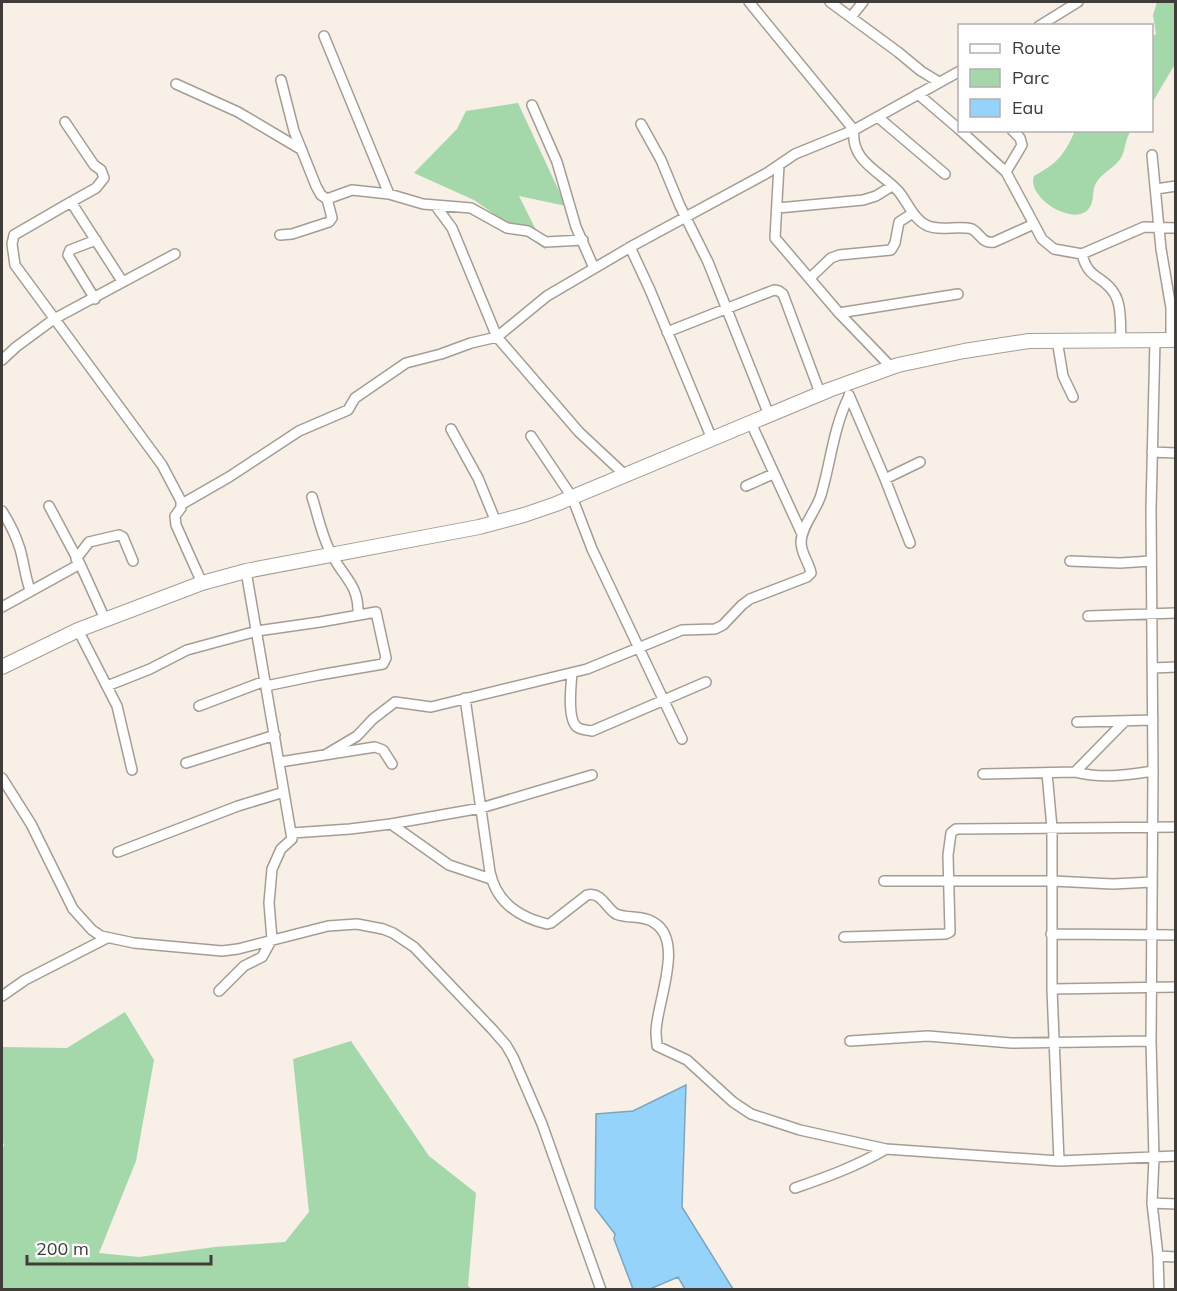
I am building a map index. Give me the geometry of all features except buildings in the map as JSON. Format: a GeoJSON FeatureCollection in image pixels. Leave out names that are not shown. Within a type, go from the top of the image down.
{"type":"FeatureCollection","features":[{"type":"Feature","properties":{"kind":"highway"},"geometry":{"type":"LineString","coordinates":[[2,667],[78,630],[202,583],[246,571],[524,515],[626,475],[820,393],[847,390],[891,368],[964,351],[1018,342],[1173,340]]}},
{"type":"Feature","properties":{"kind":"street"},"geometry":{"type":"LineString","coordinates":[[749,2],[854,130],[853,139],[860,156],[872,170],[898,190],[913,213],[928,226],[972,229],[988,243],[1034,224]]}},
{"type":"Feature","properties":{"kind":"street"},"geometry":{"type":"LineString","coordinates":[[830,2],[939,82]]}},
{"type":"Feature","properties":{"kind":"street"},"geometry":{"type":"LineString","coordinates":[[851,17],[863,2]]}},
{"type":"Feature","properties":{"kind":"street"},"geometry":{"type":"LineString","coordinates":[[1041,24],[1064,5],[1078,2]]}},
{"type":"Feature","properties":{"kind":"street"},"geometry":{"type":"LineString","coordinates":[[324,36],[389,194]]}},
{"type":"Feature","properties":{"kind":"street"},"geometry":{"type":"LineString","coordinates":[[921,71],[920,92],[958,128]]}},
{"type":"Feature","properties":{"kind":"street"},"geometry":{"type":"LineString","coordinates":[[202,583],[176,525],[176,516],[182,504],[299,431],[348,410],[355,398],[406,363],[497,337],[541,300],[594,268],[687,218],[795,154],[879,118],[920,92],[958,72]]}},
{"type":"Feature","properties":{"kind":"street"},"geometry":{"type":"LineString","coordinates":[[280,235],[292,234],[329,222],[332,218],[327,199],[321,195],[294,131],[281,80]]}},
{"type":"Feature","properties":{"kind":"street"},"geometry":{"type":"LineString","coordinates":[[176,84],[238,112],[302,150]]}},
{"type":"Feature","properties":{"kind":"street"},"geometry":{"type":"LineString","coordinates":[[532,105],[557,162],[574,220],[594,268]]}},
{"type":"Feature","properties":{"kind":"street"},"geometry":{"type":"LineString","coordinates":[[879,118],[945,174]]}},
{"type":"Feature","properties":{"kind":"street"},"geometry":{"type":"LineString","coordinates":[[65,123],[94,165],[101,170],[104,178],[96,188],[18,232],[12,240],[15,265],[162,465],[182,504]]}},
{"type":"Feature","properties":{"kind":"street"},"geometry":{"type":"LineString","coordinates":[[641,124],[662,160],[708,262],[769,415]]}},
{"type":"Feature","properties":{"kind":"street"},"geometry":{"type":"LineString","coordinates":[[962,132],[1006,172],[1042,239],[1054,249],[1082,254],[1144,227],[1176,228]]}},
{"type":"Feature","properties":{"kind":"street"},"geometry":{"type":"LineString","coordinates":[[1006,172],[1022,145],[1020,138],[1014,132]]}},
{"type":"Feature","properties":{"kind":"street"},"geometry":{"type":"LineString","coordinates":[[1152,155],[1173,340]]}},
{"type":"Feature","properties":{"kind":"street"},"geometry":{"type":"LineString","coordinates":[[779,165],[775,238],[839,313],[891,368]]}},
{"type":"Feature","properties":{"kind":"street"},"geometry":{"type":"LineString","coordinates":[[778,208],[863,200],[876,196],[892,186]]}},
{"type":"Feature","properties":{"kind":"street"},"geometry":{"type":"LineString","coordinates":[[1156,189],[1176,186]]}},
{"type":"Feature","properties":{"kind":"street"},"geometry":{"type":"LineString","coordinates":[[327,199],[352,190],[389,194],[435,205],[471,208],[507,228],[528,231],[546,242],[583,240]]}},
{"type":"Feature","properties":{"kind":"street"},"geometry":{"type":"LineString","coordinates":[[70,202],[122,281]]}},
{"type":"Feature","properties":{"kind":"street"},"geometry":{"type":"LineString","coordinates":[[435,205],[452,228],[497,337],[579,432],[626,475]]}},
{"type":"Feature","properties":{"kind":"street"},"geometry":{"type":"LineString","coordinates":[[810,278],[825,262],[839,255],[891,250],[895,243],[899,222],[913,213]]}},
{"type":"Feature","properties":{"kind":"street"},"geometry":{"type":"LineString","coordinates":[[95,299],[68,255],[70,250],[96,240]]}},
{"type":"Feature","properties":{"kind":"street"},"geometry":{"type":"LineString","coordinates":[[630,248],[712,439]]}},
{"type":"Feature","properties":{"kind":"street"},"geometry":{"type":"LineString","coordinates":[[2,360],[54,319],[175,254]]}},
{"type":"Feature","properties":{"kind":"street"},"geometry":{"type":"LineString","coordinates":[[1082,254],[1089,272],[1114,293],[1119,311],[1121,340]]}},
{"type":"Feature","properties":{"kind":"street"},"geometry":{"type":"LineString","coordinates":[[667,332],[774,290],[780,291],[820,393]]}},
{"type":"Feature","properties":{"kind":"street"},"geometry":{"type":"LineString","coordinates":[[839,313],[958,294]]}},
{"type":"Feature","properties":{"kind":"street"},"geometry":{"type":"LineString","coordinates":[[1057,340],[1063,376],[1073,397]]}},
{"type":"Feature","properties":{"kind":"street"},"geometry":{"type":"LineString","coordinates":[[1155,340],[1152,452],[1151,987],[1154,1158],[1152,1203],[1159,1290]]}},
{"type":"Feature","properties":{"kind":"street"},"geometry":{"type":"LineString","coordinates":[[847,390],[910,543]]}},
{"type":"Feature","properties":{"kind":"street"},"geometry":{"type":"LineString","coordinates":[[325,755],[357,736],[373,719],[395,702],[424,707],[572,673],[603,663],[682,630],[715,629],[723,625],[750,599],[807,577],[811,573],[801,550],[802,534],[821,495],[830,451],[847,390]]}},
{"type":"Feature","properties":{"kind":"street"},"geometry":{"type":"LineString","coordinates":[[751,423],[802,534]]}},
{"type":"Feature","properties":{"kind":"street"},"geometry":{"type":"LineString","coordinates":[[451,429],[478,478],[496,522]]}},
{"type":"Feature","properties":{"kind":"street"},"geometry":{"type":"LineString","coordinates":[[531,436],[572,497],[592,549],[682,739]]}},
{"type":"Feature","properties":{"kind":"street"},"geometry":{"type":"LineString","coordinates":[[1152,452],[1176,453]]}},
{"type":"Feature","properties":{"kind":"street"},"geometry":{"type":"LineString","coordinates":[[885,479],[920,462]]}},
{"type":"Feature","properties":{"kind":"street"},"geometry":{"type":"LineString","coordinates":[[746,486],[773,474]]}},
{"type":"Feature","properties":{"kind":"street"},"geometry":{"type":"LineString","coordinates":[[312,497],[332,555],[352,583],[357,599],[358,614]]}},
{"type":"Feature","properties":{"kind":"street"},"geometry":{"type":"LineString","coordinates":[[49,506],[105,619]]}},
{"type":"Feature","properties":{"kind":"street"},"geometry":{"type":"LineString","coordinates":[[2,511],[21,551],[23,570],[30,590]]}},
{"type":"Feature","properties":{"kind":"street"},"geometry":{"type":"LineString","coordinates":[[2,607],[78,562],[89,542],[119,535],[123,537],[133,561]]}},
{"type":"Feature","properties":{"kind":"street"},"geometry":{"type":"LineString","coordinates":[[1070,561],[1120,563],[1152,561]]}},
{"type":"Feature","properties":{"kind":"street"},"geometry":{"type":"LineString","coordinates":[[219,991],[244,966],[262,957],[272,939],[269,885],[272,869],[281,849],[291,841],[292,833],[246,571]]}},
{"type":"Feature","properties":{"kind":"street"},"geometry":{"type":"LineString","coordinates":[[106,686],[188,650],[257,631],[376,612],[386,658],[383,664],[265,684],[199,706]]}},
{"type":"Feature","properties":{"kind":"street"},"geometry":{"type":"LineString","coordinates":[[1088,616],[1176,613]]}},
{"type":"Feature","properties":{"kind":"street"},"geometry":{"type":"LineString","coordinates":[[78,630],[117,706],[132,770]]}},
{"type":"Feature","properties":{"kind":"street"},"geometry":{"type":"LineString","coordinates":[[1153,668],[1176,667]]}},
{"type":"Feature","properties":{"kind":"street"},"geometry":{"type":"LineString","coordinates":[[572,673],[571,710],[574,725],[592,731],[706,682]]}},
{"type":"Feature","properties":{"kind":"street"},"geometry":{"type":"LineString","coordinates":[[465,698],[491,879],[502,901],[518,912],[543,923],[551,923],[592,893],[615,913],[642,918],[658,925],[666,937],[669,957],[656,1033],[657,1046],[687,1060],[733,1102],[751,1113],[800,1130],[886,1149],[1059,1161],[1176,1156]]}},
{"type":"Feature","properties":{"kind":"street"},"geometry":{"type":"LineString","coordinates":[[1077,722],[1153,720]]}},
{"type":"Feature","properties":{"kind":"street"},"geometry":{"type":"LineString","coordinates":[[1075,772],[1125,721]]}},
{"type":"Feature","properties":{"kind":"street"},"geometry":{"type":"LineString","coordinates":[[186,763],[275,735]]}},
{"type":"Feature","properties":{"kind":"street"},"geometry":{"type":"LineString","coordinates":[[280,762],[375,747],[383,750],[392,764]]}},
{"type":"Feature","properties":{"kind":"street"},"geometry":{"type":"LineString","coordinates":[[983,774],[1075,772],[1113,777],[1153,771]]}},
{"type":"Feature","properties":{"kind":"street"},"geometry":{"type":"LineString","coordinates":[[1047,773],[1052,828],[1052,989],[1059,1161]]}},
{"type":"Feature","properties":{"kind":"street"},"geometry":{"type":"LineString","coordinates":[[292,833],[391,824],[481,808],[592,775]]}},
{"type":"Feature","properties":{"kind":"street"},"geometry":{"type":"LineString","coordinates":[[2,778],[31,824],[74,909],[92,930],[107,938],[134,944],[217,951],[238,949],[328,926],[357,924],[375,926],[393,933],[409,944],[454,987],[500,1038],[513,1057],[542,1124],[601,1290]]}},
{"type":"Feature","properties":{"kind":"street"},"geometry":{"type":"LineString","coordinates":[[118,852],[238,806],[284,792]]}},
{"type":"Feature","properties":{"kind":"street"},"geometry":{"type":"LineString","coordinates":[[391,824],[449,865],[491,879]]}},
{"type":"Feature","properties":{"kind":"street"},"geometry":{"type":"LineString","coordinates":[[844,937],[946,934],[950,932],[948,855],[951,833],[956,829],[1176,827]]}},
{"type":"Feature","properties":{"kind":"street"},"geometry":{"type":"LineString","coordinates":[[884,881],[1053,881],[1113,884],[1152,882]]}},
{"type":"Feature","properties":{"kind":"street"},"geometry":{"type":"LineString","coordinates":[[88,947],[92,930]]}},
{"type":"Feature","properties":{"kind":"street"},"geometry":{"type":"LineString","coordinates":[[1051,934],[1176,935]]}},
{"type":"Feature","properties":{"kind":"street"},"geometry":{"type":"LineString","coordinates":[[2,996],[107,938]]}},
{"type":"Feature","properties":{"kind":"street"},"geometry":{"type":"LineString","coordinates":[[1052,989],[1176,987]]}},
{"type":"Feature","properties":{"kind":"street"},"geometry":{"type":"LineString","coordinates":[[850,1041],[928,1036],[1011,1043],[1152,1041]]}},
{"type":"Feature","properties":{"kind":"street"},"geometry":{"type":"LineString","coordinates":[[795,1188],[831,1176],[886,1149]]}},
{"type":"Feature","properties":{"kind":"street"},"geometry":{"type":"LineString","coordinates":[[1152,1203],[1176,1204]]}},
{"type":"Feature","properties":{"kind":"street"},"geometry":{"type":"LineString","coordinates":[[1158,1256],[1176,1257]]}},
{"type":"Feature","properties":{"kind":"green space"},"geometry":{"type":"Polygon","coordinates":[[[1157,2],[1175,2],[1175,64],[1153,101],[1153,36],[1156,34],[1153,15],[1157,2]]]}},
{"type":"Feature","properties":{"kind":"green space"},"geometry":{"type":"Polygon","coordinates":[[[518,103],[566,206],[519,196],[546,250],[474,200],[414,173],[457,129],[466,111],[518,103]]]}},
{"type":"Feature","properties":{"kind":"green space"},"geometry":{"type":"Polygon","coordinates":[[[1074,132],[1130,132],[1120,160],[1096,183],[1091,205],[1087,211],[1075,215],[1048,204],[1038,195],[1033,183],[1034,176],[1059,158],[1074,132]]]}},
{"type":"Feature","properties":{"kind":"green space"},"geometry":{"type":"Polygon","coordinates":[[[125,1012],[154,1060],[136,1161],[99,1253],[139,1257],[215,1247],[285,1242],[309,1212],[293,1059],[351,1041],[429,1156],[476,1193],[468,1286],[472,1289],[2,1289],[2,1148],[4,1146],[2,1138],[2,1047],[67,1048],[125,1012]]]}},
{"type":"Feature","properties":{"kind":"water"},"geometry":{"type":"Polygon","coordinates":[[[686,1085],[682,1207],[733,1289],[685,1289],[678,1277],[650,1289],[633,1289],[614,1239],[615,1234],[595,1208],[596,1114],[633,1111],[686,1085]]]}}]}
